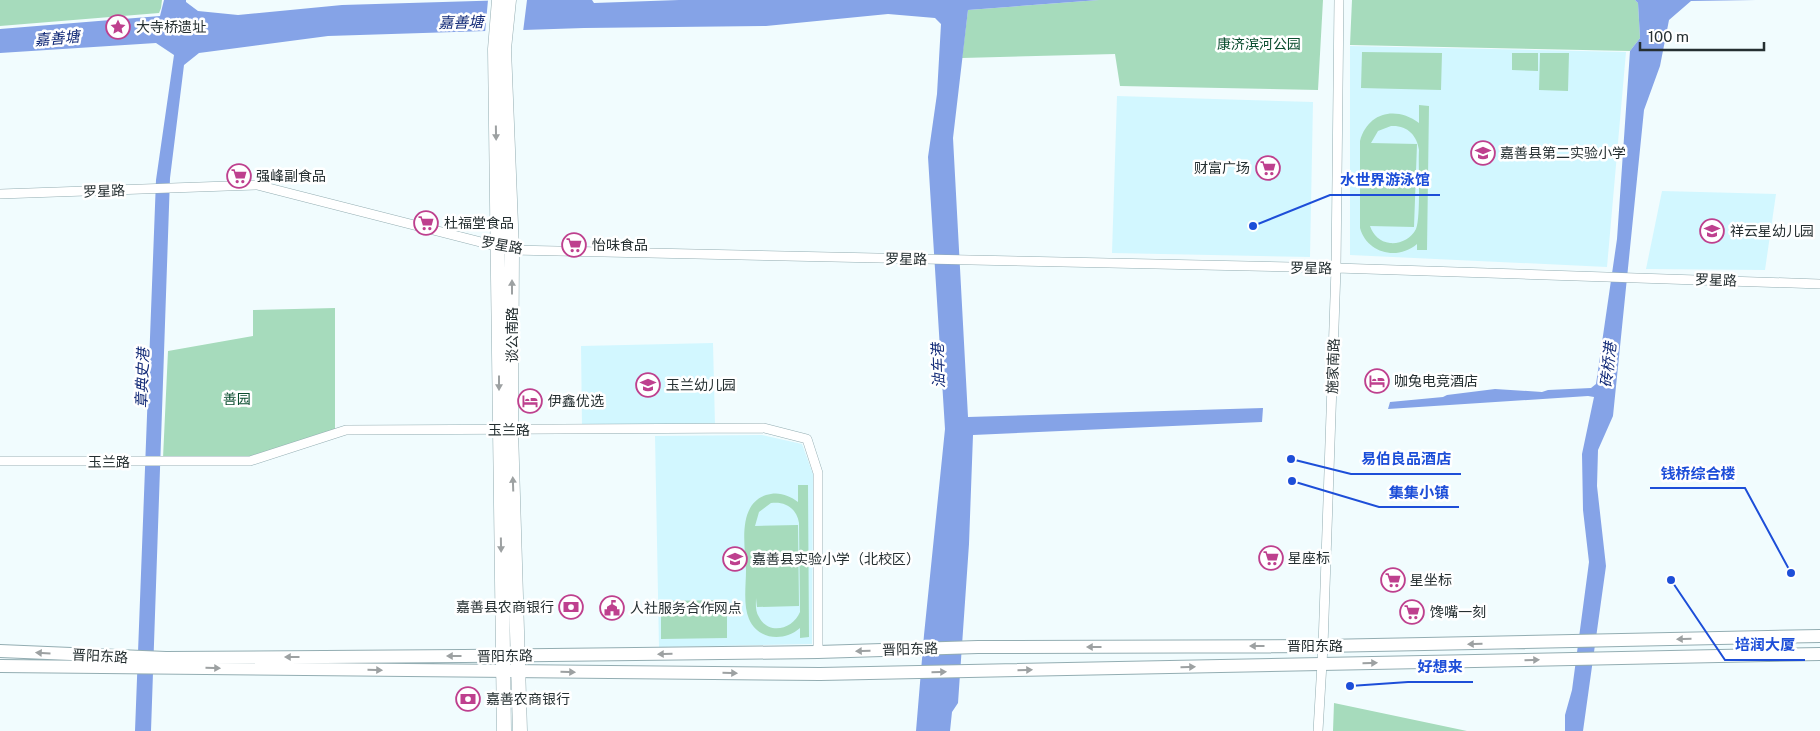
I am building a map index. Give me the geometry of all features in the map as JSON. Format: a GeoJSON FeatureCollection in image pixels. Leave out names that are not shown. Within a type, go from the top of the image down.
{"type":"FeatureCollection","features":[{"type":"Feature","properties":{"kind":"main road","name":"谈公南路"},"geometry":{"type":"LineString","coordinates":[[499,0],[505,248],[504,731]]}},
{"type":"Feature","properties":{"kind":"main road","name":"谈公南路"},"geometry":{"type":"LineString","coordinates":[[499,49],[509,0]]}},
{"type":"Feature","properties":{"kind":"main road","name":"谈公南路"},"geometry":{"type":"LineString","coordinates":[[505,430],[519,656],[520,731]]}},
{"type":"Feature","properties":{"kind":"main road","name":"晋阳东路"},"geometry":{"type":"LineString","coordinates":[[165,663],[818,652],[978,647],[1323,646],[1820,636]]}},
{"type":"Feature","properties":{"kind":"main road","name":"晋阳东路"},"geometry":{"type":"LineString","coordinates":[[0,651],[126,662]]}},
{"type":"Feature","properties":{"kind":"main road","name":"晋阳东路"},"geometry":{"type":"LineString","coordinates":[[0,666],[126,662],[503,671],[820,674],[1820,654]]}},
{"type":"Feature","properties":{"kind":"street","name":"施家南路"},"geometry":{"type":"LineString","coordinates":[[1318,731],[1323,646],[1336,268],[1339,0]]}},
{"type":"Feature","properties":{"kind":"street","name":"罗星路"},"geometry":{"type":"LineString","coordinates":[[0,194],[257,185],[505,248],[1336,268],[1820,284]]}},
{"type":"Feature","properties":{"kind":"street","name":"玉兰路"},"geometry":{"type":"LineString","coordinates":[[0,461],[250,461],[346,430],[764,428],[807,439],[818,473],[818,652]]}},
{"type":"Feature","properties":{"kind":"shaded area","name":"嘉善县第二实验小学"},"geometry":{"type":"Polygon","coordinates":[[[1350,46],[1626,52],[1607,267],[1350,255],[1350,46]]]}},
{"type":"Feature","properties":{"kind":"shaded area","name":"财富广场"},"geometry":{"type":"Polygon","coordinates":[[[1117,96],[1313,102],[1310,257],[1112,253],[1117,96]]]}},
{"type":"Feature","properties":{"kind":"shaded area","name":"祥云星幼儿园"},"geometry":{"type":"Polygon","coordinates":[[[1662,191],[1776,194],[1765,270],[1646,269],[1662,191]]]}},
{"type":"Feature","properties":{"kind":"shaded area","name":"玉兰幼儿园"},"geometry":{"type":"Polygon","coordinates":[[[713,343],[715,425],[582,426],[581,346],[713,343]]]}},
{"type":"Feature","properties":{"kind":"shaded area","name":"嘉善县实验小学（北校区）"},"geometry":{"type":"Polygon","coordinates":[[[762,435],[802,444],[813,474],[812,644],[659,647],[655,436],[762,435]]]}},
{"type":"Feature","properties":{"kind":"green space"},"geometry":{"type":"Polygon","coordinates":[[[0,0],[162,0],[159,13],[0,26],[0,0]]]}},
{"type":"Feature","properties":{"kind":"green space","name":"康济滨河公园"},"geometry":{"type":"Polygon","coordinates":[[[1099,0],[1323,0],[1318,90],[1120,86],[1115,54],[962,58],[968,10],[1099,0]]]}},
{"type":"Feature","properties":{"kind":"green space"},"geometry":{"type":"Polygon","coordinates":[[[1352,0],[1635,0],[1638,3],[1640,38],[1630,51],[1350,45],[1352,0]]]}},
{"type":"Feature","properties":{"kind":"green space"},"geometry":{"type":"Polygon","coordinates":[[[1362,52],[1442,53],[1441,90],[1361,88],[1362,52]]]}},
{"type":"Feature","properties":{"kind":"green space"},"geometry":{"type":"Polygon","coordinates":[[[1512,53],[1538,53],[1538,71],[1512,70],[1512,53]]]}},
{"type":"Feature","properties":{"kind":"green space"},"geometry":{"type":"Polygon","coordinates":[[[1540,53],[1569,53],[1568,91],[1539,90],[1540,53]]]}},
{"type":"Feature","properties":{"kind":"green space"},"geometry":{"type":"Polygon","coordinates":[[[1419,105],[1429,106],[1427,250],[1417,250],[1417,244],[1401,252],[1384,252],[1376,249],[1369,243],[1360,228],[1360,141],[1369,124],[1376,118],[1384,115],[1401,115],[1419,123],[1419,105]],[[1391,126],[1378,131],[1371,143],[1417,144],[1414,227],[1370,226],[1377,237],[1390,243],[1401,242],[1411,236],[1418,223],[1418,145],[1410,132],[1397,126],[1391,126]]]}},
{"type":"Feature","properties":{"kind":"green space","name":"善园"},"geometry":{"type":"Polygon","coordinates":[[[335,308],[335,429],[249,458],[163,458],[168,351],[253,336],[253,310],[335,308]]]}},
{"type":"Feature","properties":{"kind":"green space"},"geometry":{"type":"Polygon","coordinates":[[[798,485],[808,485],[809,637],[800,638],[800,628],[787,635],[772,637],[765,635],[753,626],[747,613],[745,601],[745,527],[750,507],[766,495],[783,494],[798,502],[798,485]],[[771,503],[759,512],[755,526],[798,525],[799,606],[757,607],[756,598],[756,610],[763,623],[769,627],[781,628],[792,623],[800,612],[799,523],[796,514],[790,507],[771,503]]]}},
{"type":"Feature","properties":{"kind":"green space"},"geometry":{"type":"Polygon","coordinates":[[[727,600],[727,638],[661,639],[661,601],[727,600]]]}},
{"type":"Feature","properties":{"kind":"green space"},"geometry":{"type":"Polygon","coordinates":[[[1334,703],[1467,731],[1333,731],[1334,703]]]}},
{"type":"Feature","properties":{"kind":"water","name":"嘉善塘"},"geometry":{"type":"Polygon","coordinates":[[[164,0],[186,0],[198,11],[238,15],[342,5],[510,0],[592,0],[594,3],[679,0],[1099,0],[968,10],[953,138],[968,417],[1263,408],[1262,422],[973,435],[969,544],[958,703],[952,712],[950,731],[916,731],[945,429],[928,157],[937,94],[941,24],[935,18],[888,14],[766,26],[584,28],[328,36],[199,53],[184,65],[170,178],[151,731],[135,731],[156,180],[174,55],[156,43],[0,53],[0,29],[160,16],[164,0]]]}},
{"type":"Feature","properties":{"kind":"water","name":"砖桥港"},"geometry":{"type":"Polygon","coordinates":[[[1635,0],[1756,0],[1691,1],[1669,20],[1660,66],[1644,110],[1613,416],[1598,450],[1597,486],[1606,566],[1583,731],[1565,731],[1565,715],[1572,690],[1589,562],[1583,510],[1582,454],[1594,397],[1388,409],[1390,402],[1443,397],[1495,389],[1542,392],[1548,390],[1591,388],[1596,384],[1617,239],[1630,51],[1640,38],[1638,3],[1635,0]]]}},
{"type":"Feature","properties":{"kind":"pier"},"geometry":{"type":"Polygon","coordinates":[[[488,0],[527,0],[523,32],[485,33],[488,0]]]}},
{"type":"Feature","properties":{"kind":"place","name":"大寺桥遗址"},"geometry":{"type":"Point","coordinates":[118,27]}},
{"type":"Feature","properties":{"kind":"place","name":"嘉善县第二实验小学"},"geometry":{"type":"Point","coordinates":[1483,153]}},
{"type":"Feature","properties":{"kind":"place","name":"财富广场"},"geometry":{"type":"Point","coordinates":[1268,168]}},
{"type":"Feature","properties":{"kind":"place","name":"强峰副食品"},"geometry":{"type":"Point","coordinates":[239,176]}},
{"type":"Feature","properties":{"kind":"place","name":"杜福堂食品"},"geometry":{"type":"Point","coordinates":[426,223]}},
{"type":"Feature","properties":{"kind":"place","name":"水世界游泳馆"},"geometry":{"type":"Point","coordinates":[1253,226]}},
{"type":"Feature","properties":{"kind":"place","name":"祥云星幼儿园"},"geometry":{"type":"Point","coordinates":[1712,231]}},
{"type":"Feature","properties":{"kind":"place","name":"怡味食品"},"geometry":{"type":"Point","coordinates":[574,245]}},
{"type":"Feature","properties":{"kind":"place","name":"咖兔电竞酒店"},"geometry":{"type":"Point","coordinates":[1377,381]}},
{"type":"Feature","properties":{"kind":"place","name":"玉兰幼儿园"},"geometry":{"type":"Point","coordinates":[648,385]}},
{"type":"Feature","properties":{"kind":"place","name":"伊鑫优选"},"geometry":{"type":"Point","coordinates":[530,401]}},
{"type":"Feature","properties":{"kind":"place","name":"易伯良品酒店"},"geometry":{"type":"Point","coordinates":[1291,459]}},
{"type":"Feature","properties":{"kind":"place","name":"集集小镇"},"geometry":{"type":"Point","coordinates":[1292,481]}},
{"type":"Feature","properties":{"kind":"place","name":"星座标"},"geometry":{"type":"Point","coordinates":[1271,558]}},
{"type":"Feature","properties":{"kind":"place","name":"嘉善县实验小学（北校区）"},"geometry":{"type":"Point","coordinates":[735,559]}},
{"type":"Feature","properties":{"kind":"place","name":"钱桥综合楼"},"geometry":{"type":"Point","coordinates":[1791,573]}},
{"type":"Feature","properties":{"kind":"place","name":"星坐标"},"geometry":{"type":"Point","coordinates":[1393,580]}},
{"type":"Feature","properties":{"kind":"place","name":"培润大厦"},"geometry":{"type":"Point","coordinates":[1671,580]}},
{"type":"Feature","properties":{"kind":"place","name":"嘉善县农商银行"},"geometry":{"type":"Point","coordinates":[571,607]}},
{"type":"Feature","properties":{"kind":"place","name":"人社服务合作网点"},"geometry":{"type":"Point","coordinates":[612,608]}},
{"type":"Feature","properties":{"kind":"place","name":"馋嘴一刻"},"geometry":{"type":"Point","coordinates":[1412,612]}},
{"type":"Feature","properties":{"kind":"place","name":"好想来"},"geometry":{"type":"Point","coordinates":[1350,686]}},
{"type":"Feature","properties":{"kind":"place","name":"嘉善农商银行"},"geometry":{"type":"Point","coordinates":[468,699]}},
{"type":"Feature","properties":{"kind":"water label","name":"油车港"},"geometry":{"type":"Point","coordinates":[938,366]}},
{"type":"Feature","properties":{"kind":"water label","name":"章典史港"},"geometry":{"type":"Point","coordinates":[142,378]}}]}
